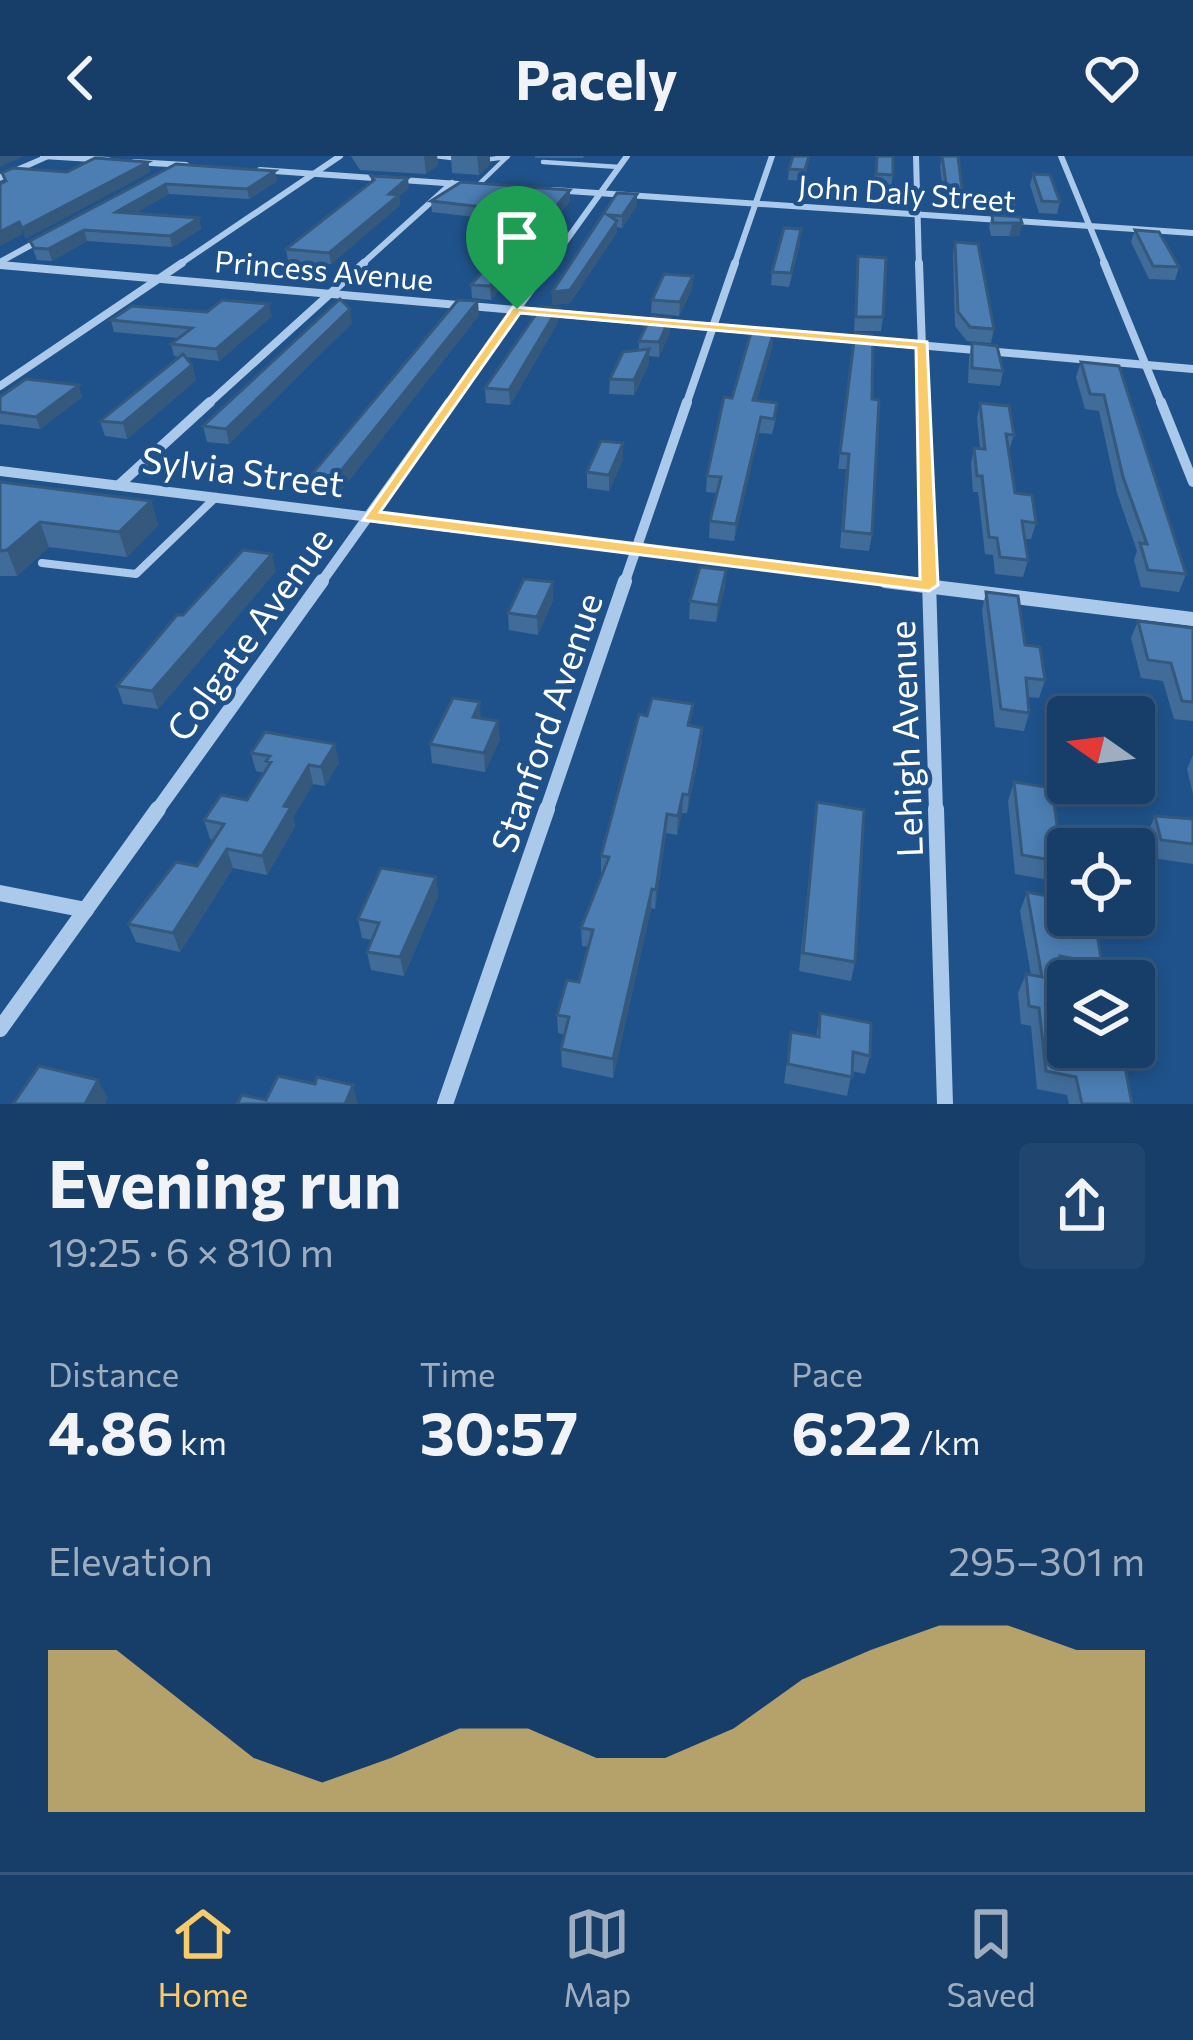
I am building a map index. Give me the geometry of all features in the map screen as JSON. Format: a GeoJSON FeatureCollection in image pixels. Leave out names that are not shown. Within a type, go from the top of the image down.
{"type":"FeatureCollection","features":[{"type":"Feature","properties":{"kind":"street"},"geometry":{"type":"LineString","coordinates":[[0,178],[47,156],[202,166]]}},
{"type":"Feature","properties":{"kind":"street"},"geometry":{"type":"LineString","coordinates":[[151,181],[196,156]]}},
{"type":"Feature","properties":{"kind":"street"},"geometry":{"type":"LineString","coordinates":[[0,386],[340,156]]}},
{"type":"Feature","properties":{"kind":"street","name":"Stanford Avenue"},"geometry":{"type":"LineString","coordinates":[[446,1104],[772,156]]}},
{"type":"Feature","properties":{"kind":"street","name":"Lehigh Avenue"},"geometry":{"type":"LineString","coordinates":[[916,156],[945,1104]]}},
{"type":"Feature","properties":{"kind":"street"},"geometry":{"type":"LineString","coordinates":[[1061,156],[1193,482]]}},
{"type":"Feature","properties":{"kind":"street","name":"Colgate Avenue"},"geometry":{"type":"LineString","coordinates":[[0,1029],[623,162]]}},
{"type":"Feature","properties":{"kind":"street"},"geometry":{"type":"LineString","coordinates":[[246,170],[500,187]]}},
{"type":"Feature","properties":{"kind":"street"},"geometry":{"type":"LineString","coordinates":[[119,485],[452,183]]}},
{"type":"Feature","properties":{"kind":"street","name":"John Daly Street"},"geometry":{"type":"LineString","coordinates":[[544,189],[1193,232]]}},
{"type":"Feature","properties":{"kind":"street"},"geometry":{"type":"LineString","coordinates":[[0,264],[46,237]]}},
{"type":"Feature","properties":{"kind":"street","name":"Princess Avenue"},"geometry":{"type":"LineString","coordinates":[[0,264],[1193,369]]}},
{"type":"Feature","properties":{"kind":"street","name":"Sylvia Street"},"geometry":{"type":"LineString","coordinates":[[0,471],[1193,619]]}},
{"type":"Feature","properties":{"kind":"street"},"geometry":{"type":"LineString","coordinates":[[0,893],[86,910]]}},
{"type":"Feature","properties":{"kind":"lane"},"geometry":{"type":"LineString","coordinates":[[434,156],[507,157]]}},
{"type":"Feature","properties":{"kind":"lane"},"geometry":{"type":"LineString","coordinates":[[478,185],[507,157]]}},
{"type":"Feature","properties":{"kind":"lane"},"geometry":{"type":"LineString","coordinates":[[543,162],[623,162]]}},
{"type":"Feature","properties":{"kind":"lane"},"geometry":{"type":"LineString","coordinates":[[42,563],[136,574],[216,497]]}},
{"type":"Feature","properties":{"kind":"building"},"geometry":{"type":"Polygon","coordinates":[[[793,156],[809,156],[805,170],[789,169],[793,156]]]}},
{"type":"Feature","properties":{"kind":"building"},"geometry":{"type":"Polygon","coordinates":[[[877,156],[893,156],[893,175],[876,174],[877,156]]]}},
{"type":"Feature","properties":{"kind":"building"},"geometry":{"type":"Polygon","coordinates":[[[942,156],[958,156],[963,198],[948,197],[942,156]]]}},
{"type":"Feature","properties":{"kind":"building"},"geometry":{"type":"Polygon","coordinates":[[[95,158],[148,162],[22,228],[19,222],[0,232],[0,184],[6,181],[2,173],[13,168],[67,172],[95,158]]]}},
{"type":"Feature","properties":{"kind":"building"},"geometry":{"type":"Polygon","coordinates":[[[176,164],[275,171],[247,189],[166,184],[116,212],[199,218],[170,236],[84,230],[48,249],[34,248],[30,241],[176,164]]]}},
{"type":"Feature","properties":{"kind":"building"},"geometry":{"type":"Polygon","coordinates":[[[1033,174],[1050,175],[1060,202],[1042,201],[1033,174]]]}},
{"type":"Feature","properties":{"kind":"building"},"geometry":{"type":"Polygon","coordinates":[[[371,176],[408,178],[389,194],[399,195],[329,253],[286,249],[374,180],[371,176]]]}},
{"type":"Feature","properties":{"kind":"building"},"geometry":{"type":"Polygon","coordinates":[[[461,182],[570,190],[524,244],[502,242],[525,212],[431,201],[461,182]]]}},
{"type":"Feature","properties":{"kind":"building"},"geometry":{"type":"Polygon","coordinates":[[[617,193],[637,194],[622,216],[608,215],[617,221],[570,290],[552,292],[617,193]]]}},
{"type":"Feature","properties":{"kind":"building"},"geometry":{"type":"Polygon","coordinates":[[[987,193],[1014,194],[1016,202],[989,200],[987,193]]]}},
{"type":"Feature","properties":{"kind":"building"},"geometry":{"type":"Polygon","coordinates":[[[992,215],[1020,217],[1022,223],[993,223],[992,215]]]}},
{"type":"Feature","properties":{"kind":"building"},"geometry":{"type":"Polygon","coordinates":[[[784,228],[801,229],[791,273],[772,272],[784,228]]]}},
{"type":"Feature","properties":{"kind":"building"},"geometry":{"type":"Polygon","coordinates":[[[1135,230],[1159,232],[1179,267],[1153,266],[1135,230]]]}},
{"type":"Feature","properties":{"kind":"building"},"geometry":{"type":"Polygon","coordinates":[[[955,242],[978,244],[994,329],[970,327],[958,312],[955,242]]]}},
{"type":"Feature","properties":{"kind":"building"},"geometry":{"type":"Polygon","coordinates":[[[498,254],[509,262],[490,286],[471,285],[498,254]]]}},
{"type":"Feature","properties":{"kind":"building"},"geometry":{"type":"Polygon","coordinates":[[[858,256],[886,258],[883,317],[856,317],[858,256]]]}},
{"type":"Feature","properties":{"kind":"building"},"geometry":{"type":"Polygon","coordinates":[[[664,274],[693,276],[680,302],[652,300],[664,274]]]}},
{"type":"Feature","properties":{"kind":"building"},"geometry":{"type":"Polygon","coordinates":[[[340,299],[350,309],[226,429],[203,426],[340,299]]]}},
{"type":"Feature","properties":{"kind":"building"},"geometry":{"type":"Polygon","coordinates":[[[222,300],[269,304],[216,349],[171,344],[192,328],[111,320],[132,306],[207,312],[222,300]]]}},
{"type":"Feature","properties":{"kind":"building"},"geometry":{"type":"Polygon","coordinates":[[[458,300],[478,301],[336,477],[312,474],[458,300]]]}},
{"type":"Feature","properties":{"kind":"building"},"geometry":{"type":"Polygon","coordinates":[[[541,307],[558,308],[509,390],[485,388],[541,307]]]}},
{"type":"Feature","properties":{"kind":"building"},"geometry":{"type":"Polygon","coordinates":[[[651,316],[670,318],[659,342],[639,341],[651,316]]]}},
{"type":"Feature","properties":{"kind":"building"},"geometry":{"type":"Polygon","coordinates":[[[752,329],[774,331],[753,400],[777,403],[774,419],[761,417],[736,524],[710,521],[721,477],[707,476],[724,397],[732,398],[752,329]]]}},
{"type":"Feature","properties":{"kind":"building"},"geometry":{"type":"Polygon","coordinates":[[[855,333],[873,335],[872,399],[879,400],[872,534],[843,531],[849,454],[840,453],[855,333]]]}},
{"type":"Feature","properties":{"kind":"building"},"geometry":{"type":"Polygon","coordinates":[[[972,343],[997,346],[1003,371],[972,368],[972,343]]]}},
{"type":"Feature","properties":{"kind":"building"},"geometry":{"type":"Polygon","coordinates":[[[649,349],[634,380],[610,379],[623,352],[649,349]]]}},
{"type":"Feature","properties":{"kind":"building"},"geometry":{"type":"Polygon","coordinates":[[[183,354],[192,365],[123,423],[100,421],[183,354]]]}},
{"type":"Feature","properties":{"kind":"building"},"geometry":{"type":"Polygon","coordinates":[[[1081,362],[1119,366],[1186,574],[1148,570],[1140,543],[1147,544],[1123,477],[1104,395],[1090,394],[1081,362]]]}},
{"type":"Feature","properties":{"kind":"building"},"geometry":{"type":"Polygon","coordinates":[[[26,379],[79,385],[36,417],[0,412],[0,397],[26,379]]]}},
{"type":"Feature","properties":{"kind":"building"},"geometry":{"type":"Polygon","coordinates":[[[980,403],[1009,406],[1014,435],[1006,434],[1015,493],[1032,495],[1036,523],[1022,521],[1028,560],[1000,557],[997,538],[989,537],[974,448],[985,449],[980,403]]]}},
{"type":"Feature","properties":{"kind":"building"},"geometry":{"type":"Polygon","coordinates":[[[601,441],[623,443],[609,475],[587,472],[601,441]]]}},
{"type":"Feature","properties":{"kind":"building"},"geometry":{"type":"Polygon","coordinates":[[[0,482],[151,501],[119,532],[40,522],[0,551],[0,482]]]}},
{"type":"Feature","properties":{"kind":"building"},"geometry":{"type":"Polygon","coordinates":[[[243,550],[272,554],[152,691],[117,686],[177,615],[183,615],[243,550]]]}},
{"type":"Feature","properties":{"kind":"building"},"geometry":{"type":"Polygon","coordinates":[[[700,567],[726,570],[718,605],[690,601],[700,567]]]}},
{"type":"Feature","properties":{"kind":"building"},"geometry":{"type":"Polygon","coordinates":[[[524,579],[553,582],[537,617],[508,613],[524,579]]]}},
{"type":"Feature","properties":{"kind":"building"},"geometry":{"type":"Polygon","coordinates":[[[986,592],[1018,596],[1025,645],[1040,647],[1045,680],[1026,678],[1029,713],[1001,709],[986,592]]]}},
{"type":"Feature","properties":{"kind":"building"},"geometry":{"type":"Polygon","coordinates":[[[1138,621],[1193,628],[1193,702],[1182,701],[1171,663],[1148,660],[1138,621]]]}},
{"type":"Feature","properties":{"kind":"building"},"geometry":{"type":"Polygon","coordinates":[[[453,698],[480,702],[473,717],[498,721],[484,753],[430,744],[453,698]]]}},
{"type":"Feature","properties":{"kind":"building"},"geometry":{"type":"Polygon","coordinates":[[[652,698],[693,704],[688,725],[702,728],[689,795],[683,794],[678,816],[667,814],[656,890],[652,889],[613,1059],[561,1049],[569,1017],[557,1015],[567,980],[579,982],[593,930],[581,928],[609,857],[601,856],[639,714],[647,716],[652,698]]]}},
{"type":"Feature","properties":{"kind":"building"},"geometry":{"type":"Polygon","coordinates":[[[265,732],[335,744],[321,767],[309,765],[262,856],[227,849],[173,933],[128,924],[176,862],[197,866],[224,824],[204,820],[221,795],[247,800],[271,762],[266,761],[270,756],[251,753],[265,732]]]}},
{"type":"Feature","properties":{"kind":"building"},"geometry":{"type":"Polygon","coordinates":[[[1014,782],[1047,787],[1047,804],[1054,804],[1057,828],[1047,828],[1047,859],[1022,855],[1014,782]]]}},
{"type":"Feature","properties":{"kind":"building"},"geometry":{"type":"Polygon","coordinates":[[[817,802],[864,810],[855,962],[803,953],[817,802]]]}},
{"type":"Feature","properties":{"kind":"building"},"geometry":{"type":"Polygon","coordinates":[[[1155,816],[1193,819],[1193,844],[1161,840],[1155,816]]]}},
{"type":"Feature","properties":{"kind":"building"},"geometry":{"type":"Polygon","coordinates":[[[381,868],[436,877],[400,957],[367,952],[379,923],[358,919],[381,868]]]}},
{"type":"Feature","properties":{"kind":"building"},"geometry":{"type":"Polygon","coordinates":[[[1027,892],[1047,896],[1047,936],[1097,936],[1101,960],[1060,956],[1060,960],[1047,960],[1047,1068],[1125,1068],[1132,1104],[1082,1104],[1076,1077],[1046,1071],[1039,1008],[1029,1006],[1026,974],[1042,977],[1027,892]]]}},
{"type":"Feature","properties":{"kind":"building"},"geometry":{"type":"Polygon","coordinates":[[[820,1013],[871,1023],[870,1056],[853,1052],[852,1077],[788,1064],[791,1032],[819,1037],[820,1013]]]}},
{"type":"Feature","properties":{"kind":"building"},"geometry":{"type":"Polygon","coordinates":[[[39,1066],[98,1080],[85,1104],[13,1104],[39,1066]]]}},
{"type":"Feature","properties":{"kind":"building"},"geometry":{"type":"Polygon","coordinates":[[[278,1076],[315,1084],[317,1077],[353,1085],[345,1104],[237,1104],[242,1095],[266,1100],[278,1076]]]}},
{"type":"Feature","properties":{"kind":"route"},"geometry":{"type":"LineString","coordinates":[[517,309],[922,345],[929,585],[369,516],[517,309]]}}]}
